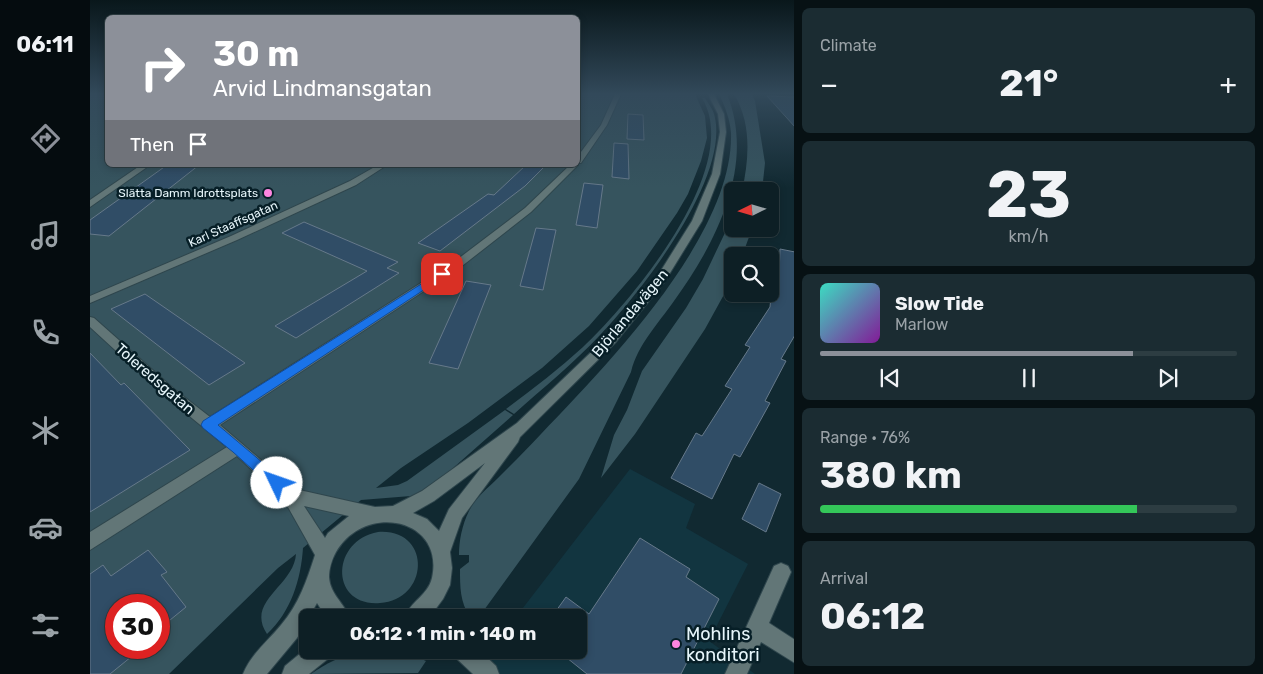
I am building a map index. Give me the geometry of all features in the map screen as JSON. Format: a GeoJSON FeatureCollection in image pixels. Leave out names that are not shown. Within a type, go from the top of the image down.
{"type":"FeatureCollection","features":[{"type":"Feature","properties":{"kind":"street"},"geometry":{"type":"LineString","coordinates":[[580,158],[604,125]]}},
{"type":"Feature","properties":{"kind":"street","name":"Björlandavägen"},"geometry":{"type":"LineString","coordinates":[[394,514],[428,496],[522,427],[574,378],[617,333],[661,279],[686,241],[710,191],[722,147],[722,125]]}},
{"type":"Feature","properties":{"kind":"street"},"geometry":{"type":"LineString","coordinates":[[90,204],[143,167]]}},
{"type":"Feature","properties":{"kind":"street","name":"Karl Staaffsgatan"},"geometry":{"type":"LineString","coordinates":[[90,300],[234,238],[353,183],[379,167]]}},
{"type":"Feature","properties":{"kind":"street"},"geometry":{"type":"LineString","coordinates":[[208,425],[458,264],[528,210],[572,167]]}},
{"type":"Feature","properties":{"kind":"street","name":"Toleredsgatan"},"geometry":{"type":"LineString","coordinates":[[90,321],[290,495],[322,563]]}},
{"type":"Feature","properties":{"kind":"street","name":"Björlandavägen"},"geometry":{"type":"LineString","coordinates":[[440,551],[455,514],[522,427]]}},
{"type":"Feature","properties":{"kind":"street"},"geometry":{"type":"LineString","coordinates":[[90,542],[238,448]]}},
{"type":"Feature","properties":{"kind":"street","name":"Toleredsgatan"},"geometry":{"type":"LineString","coordinates":[[290,495],[374,514]]}},
{"type":"Feature","properties":{"kind":"street","name":"Björlandavägen"},"geometry":{"type":"LineString","coordinates":[[254,674],[264,659],[290,631],[306,605],[322,563],[340,532],[350,524],[374,514],[394,514],[409,518],[423,525],[434,537],[443,562],[443,575],[439,587],[427,609]]}},
{"type":"Feature","properties":{"kind":"street"},"geometry":{"type":"LineString","coordinates":[[322,563],[322,593],[331,609]]}},
{"type":"Feature","properties":{"kind":"street"},"geometry":{"type":"LineString","coordinates":[[736,674],[781,572]]}},
{"type":"Feature","properties":{"kind":"street"},"geometry":{"type":"LineString","coordinates":[[757,627],[794,653]]}},
{"type":"Feature","properties":{"kind":"street"},"geometry":{"type":"LineString","coordinates":[[293,674],[308,659]]}},
{"type":"Feature","properties":{"kind":"street"},"geometry":{"type":"LineString","coordinates":[[473,659],[488,674]]}},
{"type":"Feature","properties":{"kind":"shaded area"},"geometry":{"type":"Polygon","coordinates":[[[90,125],[105,125],[105,167],[580,167],[580,125],[706,125],[707,138],[701,161],[688,194],[677,213],[637,271],[589,326],[542,368],[468,423],[401,468],[376,488],[398,485],[407,481],[505,410],[513,415],[444,476],[420,493],[411,496],[361,500],[303,548],[300,571],[293,594],[282,616],[267,634],[262,622],[262,612],[272,594],[288,575],[296,554],[278,568],[169,674],[90,674],[90,125]]]}},
{"type":"Feature","properties":{"kind":"shaded area"},"geometry":{"type":"Polygon","coordinates":[[[711,125],[715,125],[715,143],[708,172],[695,203],[658,264],[638,291],[591,345],[514,414],[506,409],[583,347],[628,299],[653,267],[676,232],[695,195],[708,160],[711,125]]]}},
{"type":"Feature","properties":{"kind":"shaded area"},"geometry":{"type":"Polygon","coordinates":[[[730,125],[735,125],[737,149],[734,176],[732,182],[724,182],[724,211],[717,229],[690,278],[638,352],[631,372],[579,479],[485,609],[466,609],[462,600],[460,569],[469,562],[469,555],[459,555],[461,533],[469,511],[478,497],[520,456],[599,372],[662,296],[690,255],[712,213],[726,172],[730,125]]]}},
{"type":"Feature","properties":{"kind":"shaded area"},"geometry":{"type":"Polygon","coordinates":[[[745,125],[759,125],[765,163],[763,182],[744,182],[747,142],[745,125]]]}},
{"type":"Feature","properties":{"kind":"shaded area"},"geometry":{"type":"Polygon","coordinates":[[[724,235],[724,238],[749,238],[745,247],[724,247],[724,295],[705,329],[635,434],[601,478],[614,435],[627,410],[642,371],[686,308],[703,279],[724,235]]]}},
{"type":"Feature","properties":{"kind":"shaded area"},"geometry":{"type":"Polygon","coordinates":[[[630,469],[695,504],[686,528],[748,564],[709,641],[755,674],[472,674],[484,659],[587,659],[587,609],[522,609],[630,469]]]}},
{"type":"Feature","properties":{"kind":"shaded area"},"geometry":{"type":"Polygon","coordinates":[[[378,532],[396,534],[408,541],[416,552],[418,565],[416,578],[408,590],[396,599],[380,603],[364,601],[352,595],[345,585],[342,572],[344,559],[351,547],[362,538],[378,532]]]}},
{"type":"Feature","properties":{"kind":"shaded area"},"geometry":{"type":"Polygon","coordinates":[[[421,659],[426,661],[418,673],[311,674],[334,660],[421,659]]]}},
{"type":"Feature","properties":{"kind":"building"},"geometry":{"type":"Polygon","coordinates":[[[628,125],[643,125],[644,140],[627,139],[628,125]]]}},
{"type":"Feature","properties":{"kind":"building"},"geometry":{"type":"Polygon","coordinates":[[[614,143],[628,144],[629,179],[612,177],[614,143]]]}},
{"type":"Feature","properties":{"kind":"building"},"geometry":{"type":"Polygon","coordinates":[[[164,167],[196,167],[109,236],[90,234],[90,220],[164,167]]]}},
{"type":"Feature","properties":{"kind":"building"},"geometry":{"type":"Polygon","coordinates":[[[524,167],[544,167],[525,186],[440,251],[418,243],[488,194],[494,195],[524,167]]]}},
{"type":"Feature","properties":{"kind":"building"},"geometry":{"type":"Polygon","coordinates":[[[584,183],[603,185],[597,228],[576,225],[584,183]]]}},
{"type":"Feature","properties":{"kind":"building"},"geometry":{"type":"Polygon","coordinates":[[[304,222],[398,262],[387,268],[399,273],[296,338],[275,326],[367,271],[282,233],[304,222]]]}},
{"type":"Feature","properties":{"kind":"building"},"geometry":{"type":"Polygon","coordinates":[[[536,228],[556,230],[543,290],[520,286],[536,228]]]}},
{"type":"Feature","properties":{"kind":"building"},"geometry":{"type":"Polygon","coordinates":[[[780,249],[794,252],[794,337],[781,359],[786,361],[765,401],[770,403],[740,457],[734,454],[712,499],[671,478],[696,433],[702,436],[732,389],[725,386],[750,347],[745,345],[770,307],[770,302],[779,302],[780,249]]]}},
{"type":"Feature","properties":{"kind":"building"},"geometry":{"type":"Polygon","coordinates":[[[466,281],[491,285],[458,369],[429,363],[466,281]]]}},
{"type":"Feature","properties":{"kind":"building"},"geometry":{"type":"Polygon","coordinates":[[[145,294],[245,363],[209,385],[111,309],[145,294]]]}},
{"type":"Feature","properties":{"kind":"building"},"geometry":{"type":"Polygon","coordinates":[[[90,353],[121,385],[124,383],[190,450],[90,512],[90,353]]]}},
{"type":"Feature","properties":{"kind":"building"},"geometry":{"type":"Polygon","coordinates":[[[759,483],[781,494],[766,532],[742,519],[759,483]]]}},
{"type":"Feature","properties":{"kind":"building"},"geometry":{"type":"Polygon","coordinates":[[[640,538],[690,569],[686,577],[719,599],[681,674],[587,674],[568,659],[587,659],[587,613],[589,614],[640,538]]]}},
{"type":"Feature","properties":{"kind":"building"},"geometry":{"type":"Polygon","coordinates":[[[148,550],[167,572],[161,575],[186,607],[170,620],[170,594],[105,594],[105,659],[128,659],[110,674],[90,674],[90,574],[103,565],[111,576],[148,550]]]}},
{"type":"Feature","properties":{"kind":"building"},"geometry":{"type":"Polygon","coordinates":[[[566,597],[582,609],[557,609],[566,597]]]}},
{"type":"Feature","properties":{"kind":"place","name":"Slätta Damm Idrottsplats"},"geometry":{"type":"Point","coordinates":[268,193]}},
{"type":"Feature","properties":{"kind":"place","name":"Mohlins konditori"},"geometry":{"type":"Point","coordinates":[676,644]}},
{"type":"Feature","properties":{"kind":"route"},"geometry":{"type":"LineString","coordinates":[[277,483],[238,448],[208,425],[442,274]]}}]}
